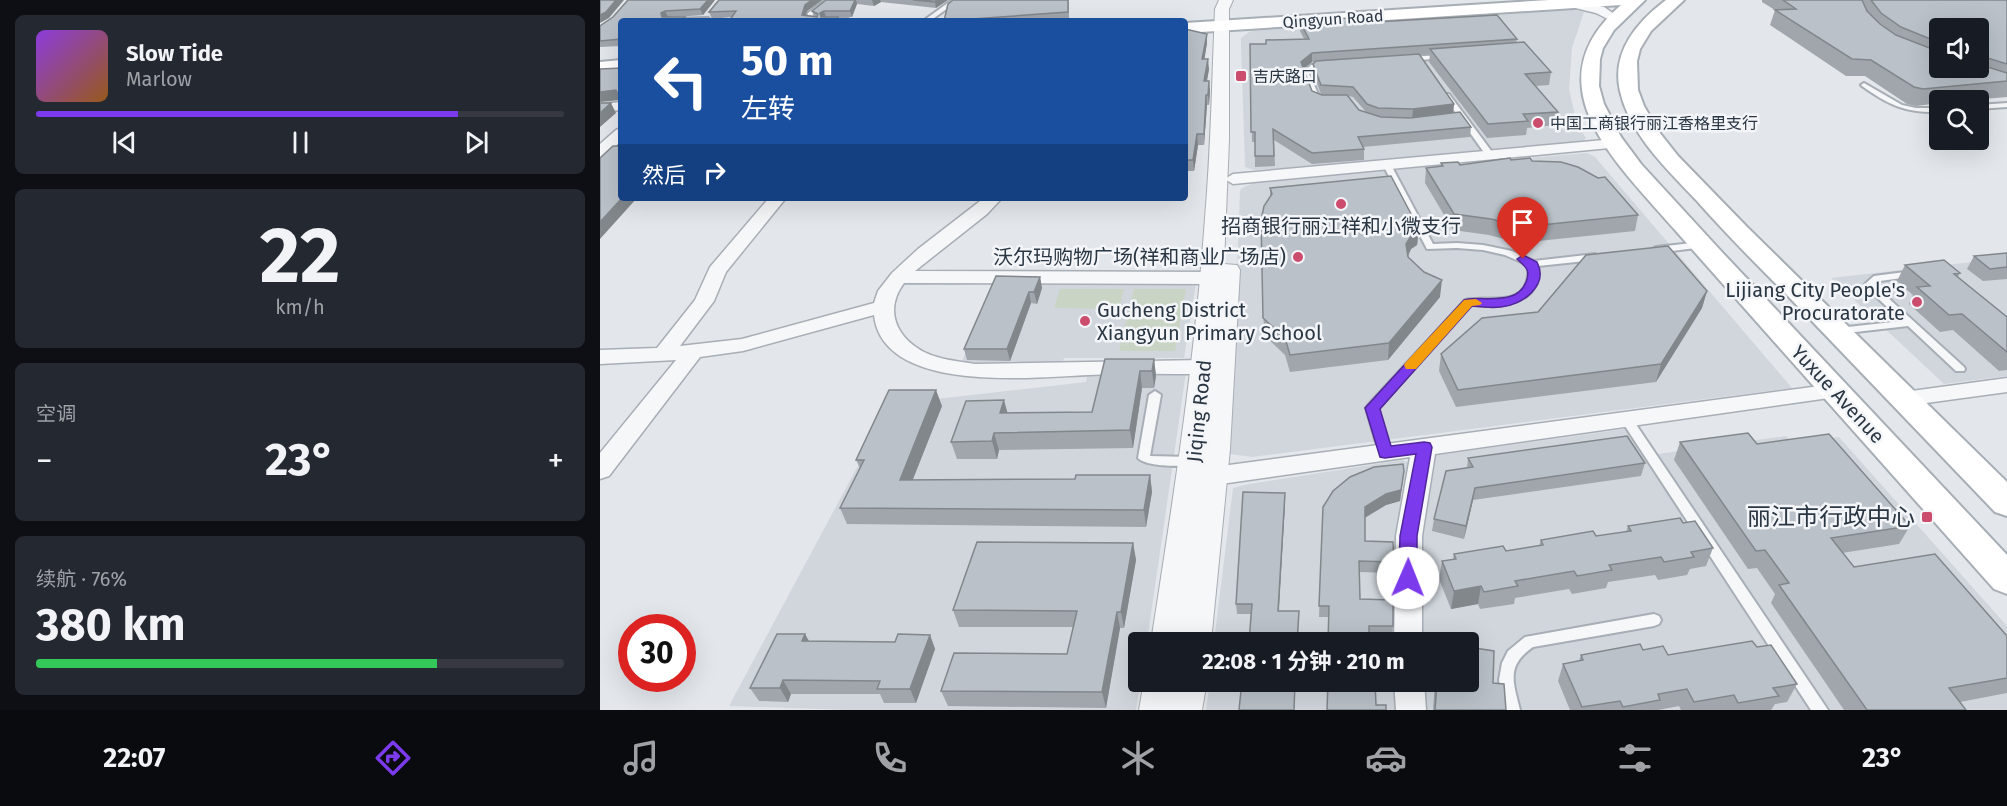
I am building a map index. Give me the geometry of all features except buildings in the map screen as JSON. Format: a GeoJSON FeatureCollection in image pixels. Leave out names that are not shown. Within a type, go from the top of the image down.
{"type":"FeatureCollection","features":[{"type":"Feature","properties":{"kind":"main road","name":"Qingyun Road"},"geometry":{"type":"LineString","coordinates":[[1188,21],[1227,15],[1511,0]]}},
{"type":"Feature","properties":{"kind":"main road","name":"Yuxue Avenue"},"geometry":{"type":"LineString","coordinates":[[1637,0],[1619,9],[1595,44],[1589,76],[1596,109],[1615,144],[1701,245],[2007,579]]}},
{"type":"Feature","properties":{"kind":"main road","name":"Yuxue Avenue"},"geometry":{"type":"LineString","coordinates":[[1676,0],[1648,22],[1631,49],[1628,79],[1636,110],[1649,133],[1668,158],[2007,503]]}},
{"type":"Feature","properties":{"kind":"main road","name":"Qingyun Road"},"geometry":{"type":"LineString","coordinates":[[1188,27],[1227,15],[1571,4],[1619,9]]}},
{"type":"Feature","properties":{"kind":"main road"},"geometry":{"type":"LineString","coordinates":[[600,60],[618,58]]}},
{"type":"Feature","properties":{"kind":"main road"},"geometry":{"type":"LineString","coordinates":[[600,67],[618,65]]}},
{"type":"Feature","properties":{"kind":"street","name":"Jiqing Road"},"geometry":{"type":"LineString","coordinates":[[1195,632],[1214,476],[1228,305],[1233,179],[1227,15]]}},
{"type":"Feature","properties":{"kind":"street","name":"Jiqing Road"},"geometry":{"type":"LineString","coordinates":[[1169,632],[1194,461],[1204,367],[1220,157],[1227,15]]}},
{"type":"Feature","properties":{"kind":"street"},"geometry":{"type":"LineString","coordinates":[[600,108],[618,106]]}},
{"type":"Feature","properties":{"kind":"street"},"geometry":{"type":"LineString","coordinates":[[600,152],[618,136]]}},
{"type":"Feature","properties":{"kind":"street"},"geometry":{"type":"LineString","coordinates":[[1233,179],[1615,144]]}},
{"type":"Feature","properties":{"kind":"street"},"geometry":{"type":"LineString","coordinates":[[600,152],[618,152]]}},
{"type":"Feature","properties":{"kind":"street"},"geometry":{"type":"LineString","coordinates":[[663,355],[704,302],[717,271],[775,201]]}},
{"type":"Feature","properties":{"kind":"street"},"geometry":{"type":"LineString","coordinates":[[991,201],[968,221],[922,254],[886,292],[884,319],[888,333],[898,346],[928,360],[962,369],[1000,373],[1087,368],[1204,367]]}},
{"type":"Feature","properties":{"kind":"street"},"geometry":{"type":"LineString","coordinates":[[900,277],[1212,278]]}},
{"type":"Feature","properties":{"kind":"street"},"geometry":{"type":"LineString","coordinates":[[600,357],[663,355],[743,345],[884,306]]}},
{"type":"Feature","properties":{"kind":"street"},"geometry":{"type":"LineString","coordinates":[[600,470],[694,351]]}},
{"type":"Feature","properties":{"kind":"street"},"geometry":{"type":"LineString","coordinates":[[1904,399],[2007,385]]}},
{"type":"Feature","properties":{"kind":"street"},"geometry":{"type":"LineString","coordinates":[[1214,476],[1835,391]]}},
{"type":"Feature","properties":{"kind":"street"},"geometry":{"type":"LineString","coordinates":[[1408,632],[1409,536],[1424,447]]}},
{"type":"Feature","properties":{"kind":"street"},"geometry":{"type":"LineString","coordinates":[[1157,710],[1160,692]]}},
{"type":"Feature","properties":{"kind":"street"},"geometry":{"type":"LineString","coordinates":[[1184,710],[1187,692]]}},
{"type":"Feature","properties":{"kind":"street"},"geometry":{"type":"LineString","coordinates":[[1410,692],[1411,710]]}},
{"type":"Feature","properties":{"kind":"lane"},"geometry":{"type":"LineString","coordinates":[[808,18],[810,14],[829,0]]}},
{"type":"Feature","properties":{"kind":"lane"},"geometry":{"type":"LineString","coordinates":[[930,18],[956,0]]}},
{"type":"Feature","properties":{"kind":"lane"},"geometry":{"type":"LineString","coordinates":[[706,18],[713,9]]}},
{"type":"Feature","properties":{"kind":"lane"},"geometry":{"type":"LineString","coordinates":[[1400,59],[1456,56]]}},
{"type":"Feature","properties":{"kind":"lane"},"geometry":{"type":"LineString","coordinates":[[1420,58],[1426,66]]}},
{"type":"Feature","properties":{"kind":"lane"},"geometry":{"type":"LineString","coordinates":[[1333,100],[1316,98],[1306,74],[1313,66],[1336,64]]}},
{"type":"Feature","properties":{"kind":"lane"},"geometry":{"type":"LineString","coordinates":[[1864,85],[1897,107],[1915,111],[1929,110]]}},
{"type":"Feature","properties":{"kind":"lane"},"geometry":{"type":"LineString","coordinates":[[1444,92],[1491,156]]}},
{"type":"Feature","properties":{"kind":"lane"},"geometry":{"type":"LineString","coordinates":[[1989,106],[2007,105]]}},
{"type":"Feature","properties":{"kind":"lane"},"geometry":{"type":"LineString","coordinates":[[1452,117],[1463,116]]}},
{"type":"Feature","properties":{"kind":"lane"},"geometry":{"type":"LineString","coordinates":[[1387,165],[1430,247],[1465,245],[1489,248],[1512,254],[1533,264],[1600,257]]}},
{"type":"Feature","properties":{"kind":"lane"},"geometry":{"type":"LineString","coordinates":[[1645,252],[1701,245]]}},
{"type":"Feature","properties":{"kind":"lane"},"geometry":{"type":"LineString","coordinates":[[1385,453],[1372,408],[1468,302],[1502,303],[1523,295],[1534,278],[1533,264]]}},
{"type":"Feature","properties":{"kind":"lane"},"geometry":{"type":"LineString","coordinates":[[1924,273],[1877,278],[1870,284],[1960,369]]}},
{"type":"Feature","properties":{"kind":"lane"},"geometry":{"type":"LineString","coordinates":[[1837,331],[1910,323]]}},
{"type":"Feature","properties":{"kind":"lane"},"geometry":{"type":"LineString","coordinates":[[1155,395],[1144,458],[1194,461]]}},
{"type":"Feature","properties":{"kind":"lane"},"geometry":{"type":"LineString","coordinates":[[1627,420],[1820,710]]}},
{"type":"Feature","properties":{"kind":"lane"},"geometry":{"type":"LineString","coordinates":[[1512,710],[1507,677],[1508,660],[1521,646],[1530,641],[1654,620]]}},
{"type":"Feature","properties":{"kind":"shaded area"},"geometry":{"type":"Polygon","coordinates":[[[1570,9],[1584,12],[1572,48],[1569,89],[1577,124],[1586,138],[1582,142],[1327,165],[1254,170],[1245,167],[1241,38],[1249,32],[1260,28],[1570,9]]]}},
{"type":"Feature","properties":{"kind":"shaded area"},"geometry":{"type":"Polygon","coordinates":[[[1587,153],[1595,157],[1792,388],[1252,457],[1230,454],[1240,191],[1242,188],[1258,181],[1587,153]]]}},
{"type":"Feature","properties":{"kind":"shaded area","name":"Lijiang City People's Procuratorate"},"geometry":{"type":"Polygon","coordinates":[[[2007,258],[2007,376],[1944,384],[1831,278],[2007,258]]]}},
{"type":"Feature","properties":{"kind":"shaded area","name":"Gucheng District Xiangyun Primary School"},"geometry":{"type":"Polygon","coordinates":[[[995,283],[1196,284],[1184,358],[1064,358],[1061,367],[960,366],[995,283]]]}},
{"type":"Feature","properties":{"kind":"shaded area"},"geometry":{"type":"Polygon","coordinates":[[[1186,372],[1148,632],[1128,632],[1128,692],[1139,692],[1136,710],[848,710],[729,706],[891,404],[1086,382],[1088,373],[1186,372]]]}},
{"type":"Feature","properties":{"kind":"shaded area"},"geometry":{"type":"Polygon","coordinates":[[[1640,427],[1658,454],[1786,436],[1792,443],[1839,437],[2007,626],[2007,710],[1419,710],[1418,692],[1479,692],[1479,632],[1415,632],[1415,536],[1431,456],[1640,427]]]}},
{"type":"Feature","properties":{"kind":"shaded area"},"geometry":{"type":"Polygon","coordinates":[[[1402,460],[1411,464],[1403,632],[1215,632],[1233,488],[1402,460]]]}},
{"type":"Feature","properties":{"kind":"shaded area"},"geometry":{"type":"Polygon","coordinates":[[[1208,692],[1404,692],[1405,710],[1206,710],[1208,692]]]}},
{"type":"Feature","properties":{"kind":"green space"},"geometry":{"type":"Polygon","coordinates":[[[1060,289],[1124,289],[1119,309],[1054,308],[1060,289]]]}},
{"type":"Feature","properties":{"kind":"green space"},"geometry":{"type":"Polygon","coordinates":[[[1134,289],[1186,289],[1175,351],[1119,351],[1134,289]]]}},
{"type":"Feature","properties":{"kind":"slow traffic"},"geometry":{"type":"LineString","coordinates":[[1411,365],[1468,302],[1476,303]]}},
{"type":"Feature","properties":{"kind":"place","name":"吉庆路口"},"geometry":{"type":"Point","coordinates":[1241,76]}},
{"type":"Feature","properties":{"kind":"place","name":"中国工商银行丽江香格里支行"},"geometry":{"type":"Point","coordinates":[1538,123]}},
{"type":"Feature","properties":{"kind":"place","name":"招商银行丽江祥和小微支行"},"geometry":{"type":"Point","coordinates":[1341,204]}},
{"type":"Feature","properties":{"kind":"place","name":"沃尔玛购物广场(祥和商业广场店)"},"geometry":{"type":"Point","coordinates":[1298,257]}},
{"type":"Feature","properties":{"kind":"place","name":"Lijiang City People's Procuratorate"},"geometry":{"type":"Point","coordinates":[1917,302]}},
{"type":"Feature","properties":{"kind":"place","name":"Gucheng District Xiangyun Primary School"},"geometry":{"type":"Point","coordinates":[1085,321]}},
{"type":"Feature","properties":{"kind":"place","name":"丽江市行政中心"},"geometry":{"type":"Point","coordinates":[1927,517]}},
{"type":"Feature","properties":{"kind":"route"},"geometry":{"type":"LineString","coordinates":[[1408,578],[1409,536],[1424,447],[1385,453],[1372,408],[1468,302],[1510,302],[1523,295],[1532,285],[1535,271],[1533,264],[1523,259]]}}]}
